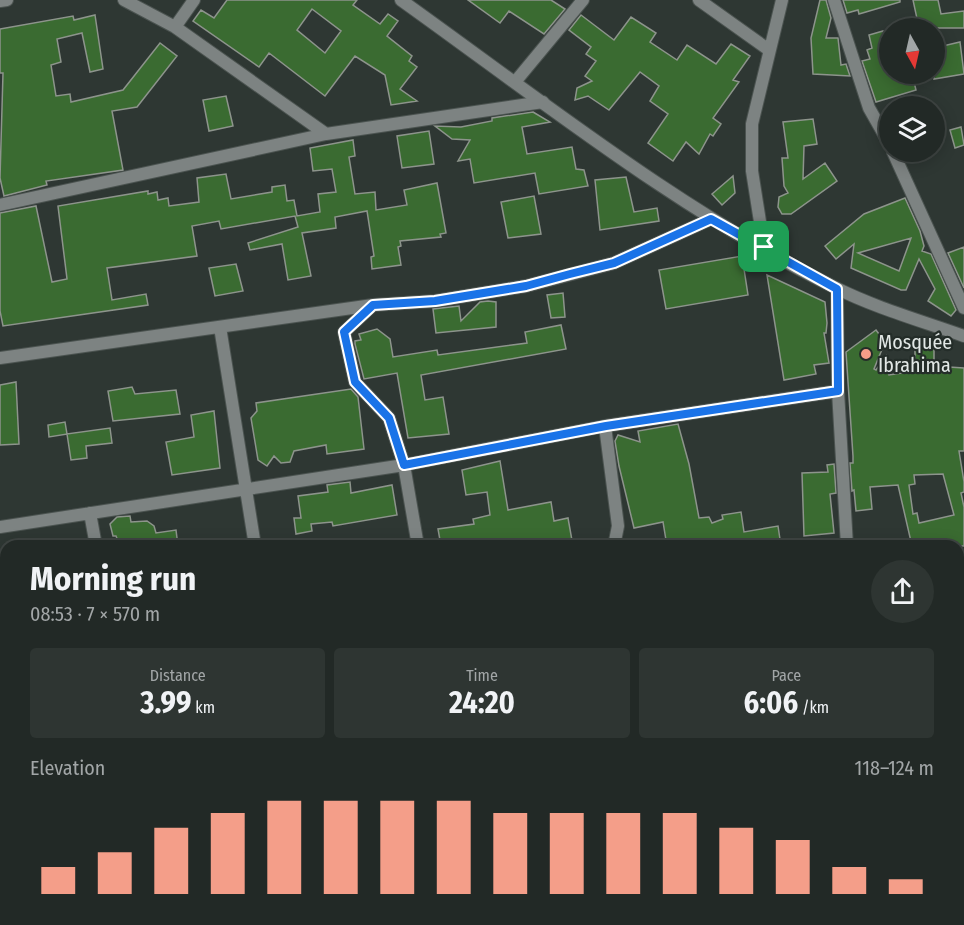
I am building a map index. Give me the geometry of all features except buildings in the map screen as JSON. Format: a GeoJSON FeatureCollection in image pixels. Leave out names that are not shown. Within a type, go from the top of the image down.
{"type":"FeatureCollection","features":[{"type":"Feature","properties":{"kind":"street"},"geometry":{"type":"LineString","coordinates":[[0,1],[7,0]]}},
{"type":"Feature","properties":{"kind":"street"},"geometry":{"type":"LineString","coordinates":[[124,0],[175,27],[326,134]]}},
{"type":"Feature","properties":{"kind":"street"},"geometry":{"type":"LineString","coordinates":[[175,27],[194,0]]}},
{"type":"Feature","properties":{"kind":"street"},"geometry":{"type":"LineString","coordinates":[[401,0],[711,219],[837,289],[964,336]]}},
{"type":"Feature","properties":{"kind":"street"},"geometry":{"type":"LineString","coordinates":[[515,82],[583,0]]}},
{"type":"Feature","properties":{"kind":"street"},"geometry":{"type":"LineString","coordinates":[[699,0],[769,50]]}},
{"type":"Feature","properties":{"kind":"street"},"geometry":{"type":"LineString","coordinates":[[764,247],[752,171],[752,124],[782,0]]}},
{"type":"Feature","properties":{"kind":"street"},"geometry":{"type":"LineString","coordinates":[[834,0],[869,108],[879,126]]}},
{"type":"Feature","properties":{"kind":"street"},"geometry":{"type":"LineString","coordinates":[[0,205],[326,134],[543,102]]}},
{"type":"Feature","properties":{"kind":"street"},"geometry":{"type":"LineString","coordinates":[[899,162],[964,308]]}},
{"type":"Feature","properties":{"kind":"street"},"geometry":{"type":"LineString","coordinates":[[0,358],[373,305],[435,301],[559,277],[614,263],[711,219]]}},
{"type":"Feature","properties":{"kind":"street"},"geometry":{"type":"LineString","coordinates":[[837,289],[838,391],[847,540]]}},
{"type":"Feature","properties":{"kind":"street"},"geometry":{"type":"LineString","coordinates":[[373,305],[344,332],[355,382],[389,418],[404,465],[417,540]]}},
{"type":"Feature","properties":{"kind":"street"},"geometry":{"type":"LineString","coordinates":[[220,327],[254,540]]}},
{"type":"Feature","properties":{"kind":"street"},"geometry":{"type":"LineString","coordinates":[[0,527],[404,465],[606,426],[838,391]]}},
{"type":"Feature","properties":{"kind":"street"},"geometry":{"type":"LineString","coordinates":[[606,426],[618,525],[615,540]]}},
{"type":"Feature","properties":{"kind":"street"},"geometry":{"type":"LineString","coordinates":[[90,513],[95,540]]}},
{"type":"Feature","properties":{"kind":"place","name":"Mosquée Ibrahima"},"geometry":{"type":"Point","coordinates":[866,354]}},
{"type":"Feature","properties":{"kind":"route"},"geometry":{"type":"LineString","coordinates":[[711,219],[764,247],[837,289],[838,391],[606,426],[404,465],[389,418],[355,382],[344,332],[373,305],[435,301],[526,286],[614,263],[711,219]]}}]}
